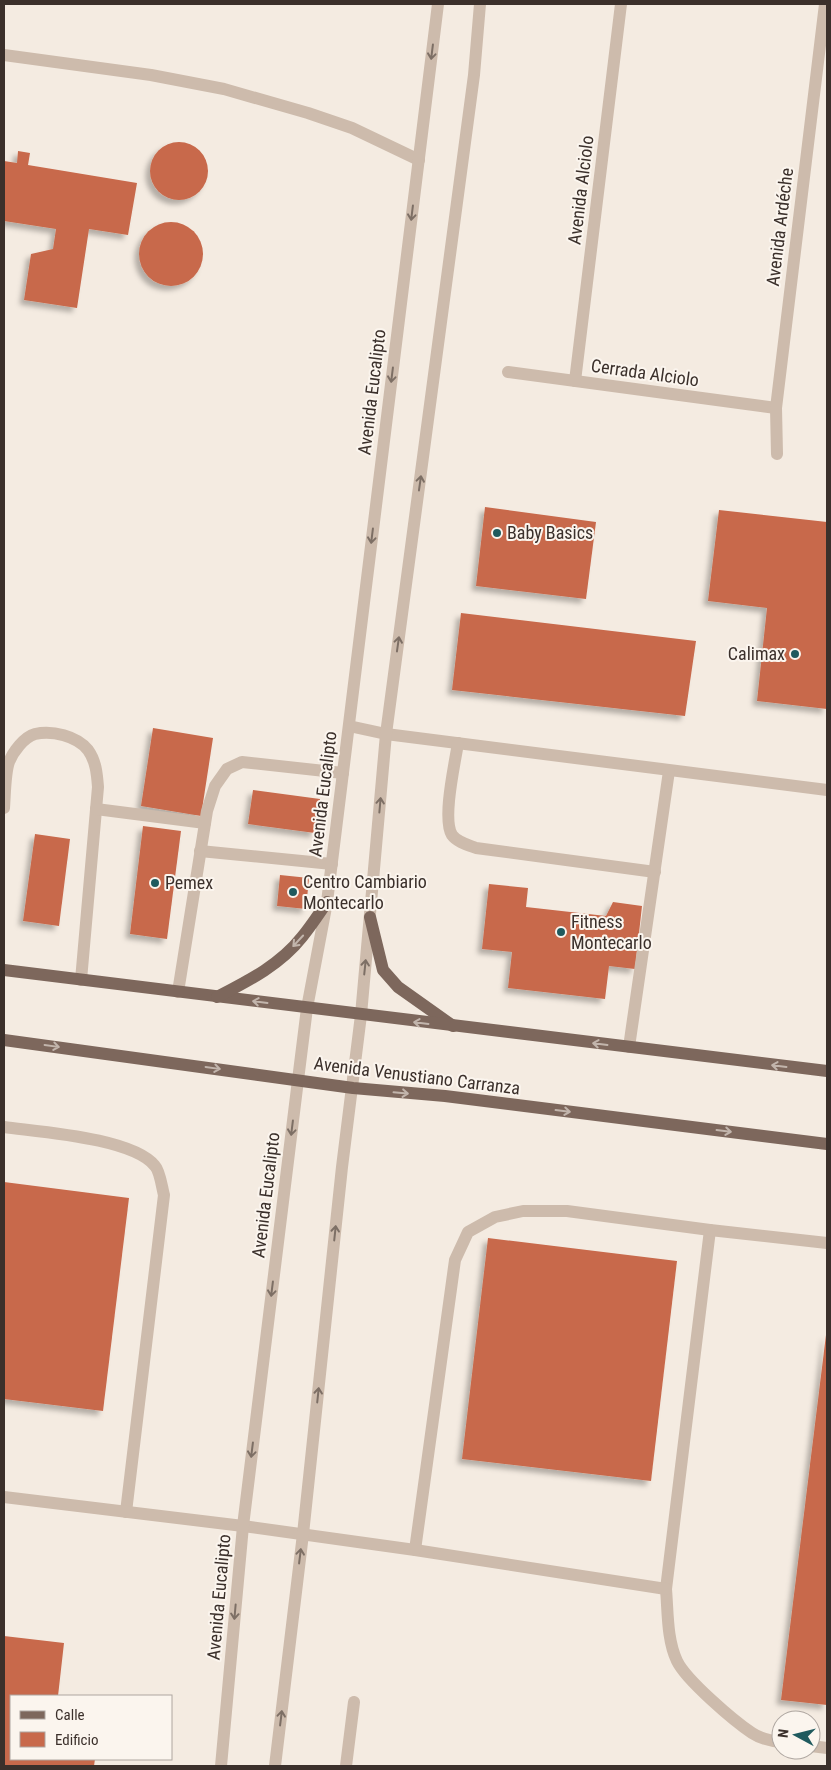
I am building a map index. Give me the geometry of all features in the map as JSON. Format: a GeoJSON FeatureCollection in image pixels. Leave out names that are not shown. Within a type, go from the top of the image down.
{"type":"FeatureCollection","features":[{"type":"Feature","properties":{"kind":"main road"},"geometry":{"type":"LineString","coordinates":[[217,997],[256,977],[279,960],[302,938],[327,902]]}},
{"type":"Feature","properties":{"kind":"main road"},"geometry":{"type":"LineString","coordinates":[[370,917],[383,970],[405,992],[455,1027]]}},
{"type":"Feature","properties":{"kind":"main road"},"geometry":{"type":"LineString","coordinates":[[4,970],[827,1072]]}},
{"type":"Feature","properties":{"kind":"main road","name":"Avenida Venustiano Carranza"},"geometry":{"type":"LineString","coordinates":[[4,1040],[353,1088],[455,1098],[827,1144]]}},
{"type":"Feature","properties":{"kind":"street","name":"Avenida Eucalipto"},"geometry":{"type":"LineString","coordinates":[[221,1766],[243,1526],[307,1008],[327,902],[332,864],[438,4]]}},
{"type":"Feature","properties":{"kind":"street"},"geometry":{"type":"LineString","coordinates":[[275,1766],[303,1534],[342,1167],[361,1015],[386,734],[474,75],[480,4]]}},
{"type":"Feature","properties":{"kind":"street","name":"Avenida Alciolo"},"geometry":{"type":"LineString","coordinates":[[575,381],[621,4]]}},
{"type":"Feature","properties":{"kind":"street","name":"Avenida Ardéche"},"geometry":{"type":"LineString","coordinates":[[777,454],[776,408],[825,4]]}},
{"type":"Feature","properties":{"kind":"street"},"geometry":{"type":"LineString","coordinates":[[4,56],[151,75],[224,89],[308,112],[352,128],[419,160]]}},
{"type":"Feature","properties":{"kind":"street","name":"Cerrada Alciolo"},"geometry":{"type":"LineString","coordinates":[[508,372],[776,408]]}},
{"type":"Feature","properties":{"kind":"street"},"geometry":{"type":"LineString","coordinates":[[348,726],[386,734],[827,790]]}},
{"type":"Feature","properties":{"kind":"street"},"geometry":{"type":"LineString","coordinates":[[4,808],[9,762],[21,743],[34,734],[54,733],[78,740],[89,751],[96,768],[98,787],[81,980]]}},
{"type":"Feature","properties":{"kind":"street"},"geometry":{"type":"LineString","coordinates":[[458,743],[448,810],[448,824],[453,836],[461,842],[476,848],[655,872]]}},
{"type":"Feature","properties":{"kind":"street"},"geometry":{"type":"LineString","coordinates":[[178,992],[205,823],[215,786],[226,770],[242,762],[343,773]]}},
{"type":"Feature","properties":{"kind":"street"},"geometry":{"type":"LineString","coordinates":[[629,1047],[669,771]]}},
{"type":"Feature","properties":{"kind":"street"},"geometry":{"type":"LineString","coordinates":[[96,809],[205,823]]}},
{"type":"Feature","properties":{"kind":"street"},"geometry":{"type":"LineString","coordinates":[[200,851],[332,864]]}},
{"type":"Feature","properties":{"kind":"street"},"geometry":{"type":"LineString","coordinates":[[4,1127],[92,1139],[133,1149],[156,1166],[164,1196],[126,1512]]}},
{"type":"Feature","properties":{"kind":"street"},"geometry":{"type":"LineString","coordinates":[[415,1550],[455,1260],[468,1232],[495,1217],[524,1211],[567,1211],[827,1243]]}},
{"type":"Feature","properties":{"kind":"street"},"geometry":{"type":"LineString","coordinates":[[710,1230],[666,1590],[671,1641],[678,1662],[690,1679],[737,1722],[753,1734],[771,1741]]}},
{"type":"Feature","properties":{"kind":"street"},"geometry":{"type":"LineString","coordinates":[[4,1497],[303,1534],[666,1590]]}},
{"type":"Feature","properties":{"kind":"street"},"geometry":{"type":"LineString","coordinates":[[346,1766],[354,1702]]}},
{"type":"Feature","properties":{"kind":"building"},"geometry":{"type":"Polygon","coordinates":[[[179,142],[195,147],[203,155],[208,171],[203,187],[195,195],[179,200],[163,195],[155,187],[150,171],[155,155],[163,147],[179,142]]]}},
{"type":"Feature","properties":{"kind":"building"},"geometry":{"type":"Polygon","coordinates":[[[18,151],[30,153],[28,165],[137,183],[128,235],[89,229],[77,308],[24,300],[31,254],[53,249],[56,229],[4,221],[4,161],[17,163],[18,151]]]}},
{"type":"Feature","properties":{"kind":"building"},"geometry":{"type":"Polygon","coordinates":[[[171,222],[189,227],[194,231],[198,236],[203,254],[198,272],[194,277],[189,281],[171,286],[153,281],[148,277],[144,272],[139,254],[144,236],[148,231],[153,227],[171,222]]]}},
{"type":"Feature","properties":{"kind":"building"},"geometry":{"type":"Polygon","coordinates":[[[485,507],[596,522],[586,599],[476,586],[485,507]]]}},
{"type":"Feature","properties":{"kind":"building","name":"Calimax"},"geometry":{"type":"Polygon","coordinates":[[[719,510],[827,522],[827,709],[757,701],[767,608],[708,601],[719,510]]]}},
{"type":"Feature","properties":{"kind":"building"},"geometry":{"type":"Polygon","coordinates":[[[461,613],[696,641],[685,716],[452,690],[461,613]]]}},
{"type":"Feature","properties":{"kind":"building"},"geometry":{"type":"Polygon","coordinates":[[[153,728],[213,738],[201,816],[141,806],[153,728]]]}},
{"type":"Feature","properties":{"kind":"building"},"geometry":{"type":"Polygon","coordinates":[[[253,790],[320,799],[315,833],[248,824],[253,790]]]}},
{"type":"Feature","properties":{"kind":"building","name":"Pemex"},"geometry":{"type":"Polygon","coordinates":[[[143,826],[181,831],[167,939],[130,934],[143,826]]]}},
{"type":"Feature","properties":{"kind":"building"},"geometry":{"type":"Polygon","coordinates":[[[35,834],[70,839],[59,926],[23,921],[35,834]]]}},
{"type":"Feature","properties":{"kind":"building","name":"Centro Cambiario Montecarlo"},"geometry":{"type":"Polygon","coordinates":[[[280,875],[309,878],[306,909],[277,906],[280,875]]]}},
{"type":"Feature","properties":{"kind":"building","name":"Fitness Montecarlo"},"geometry":{"type":"Polygon","coordinates":[[[489,884],[528,888],[526,907],[606,916],[613,902],[642,906],[635,969],[609,966],[605,999],[508,988],[512,952],[482,949],[489,884]]]}},
{"type":"Feature","properties":{"kind":"building"},"geometry":{"type":"Polygon","coordinates":[[[4,1182],[129,1198],[103,1411],[4,1399],[4,1182]]]}},
{"type":"Feature","properties":{"kind":"building"},"geometry":{"type":"Polygon","coordinates":[[[488,1238],[677,1261],[651,1481],[462,1459],[488,1238]]]}},
{"type":"Feature","properties":{"kind":"building"},"geometry":{"type":"Polygon","coordinates":[[[827,1336],[827,1705],[781,1700],[827,1336]]]}},
{"type":"Feature","properties":{"kind":"building"},"geometry":{"type":"Polygon","coordinates":[[[4,1636],[64,1643],[58,1695],[10,1695],[10,1760],[95,1760],[94,1766],[4,1766],[4,1636]]]}},
{"type":"Feature","properties":{"kind":"place","name":"Baby Basics"},"geometry":{"type":"Point","coordinates":[497,533]}},
{"type":"Feature","properties":{"kind":"place","name":"Calimax"},"geometry":{"type":"Point","coordinates":[795,654]}},
{"type":"Feature","properties":{"kind":"place","name":"Pemex"},"geometry":{"type":"Point","coordinates":[155,883]}},
{"type":"Feature","properties":{"kind":"place","name":"Centro Cambiario Montecarlo"},"geometry":{"type":"Point","coordinates":[293,892]}},
{"type":"Feature","properties":{"kind":"place","name":"Fitness Montecarlo"},"geometry":{"type":"Point","coordinates":[561,932]}}]}
